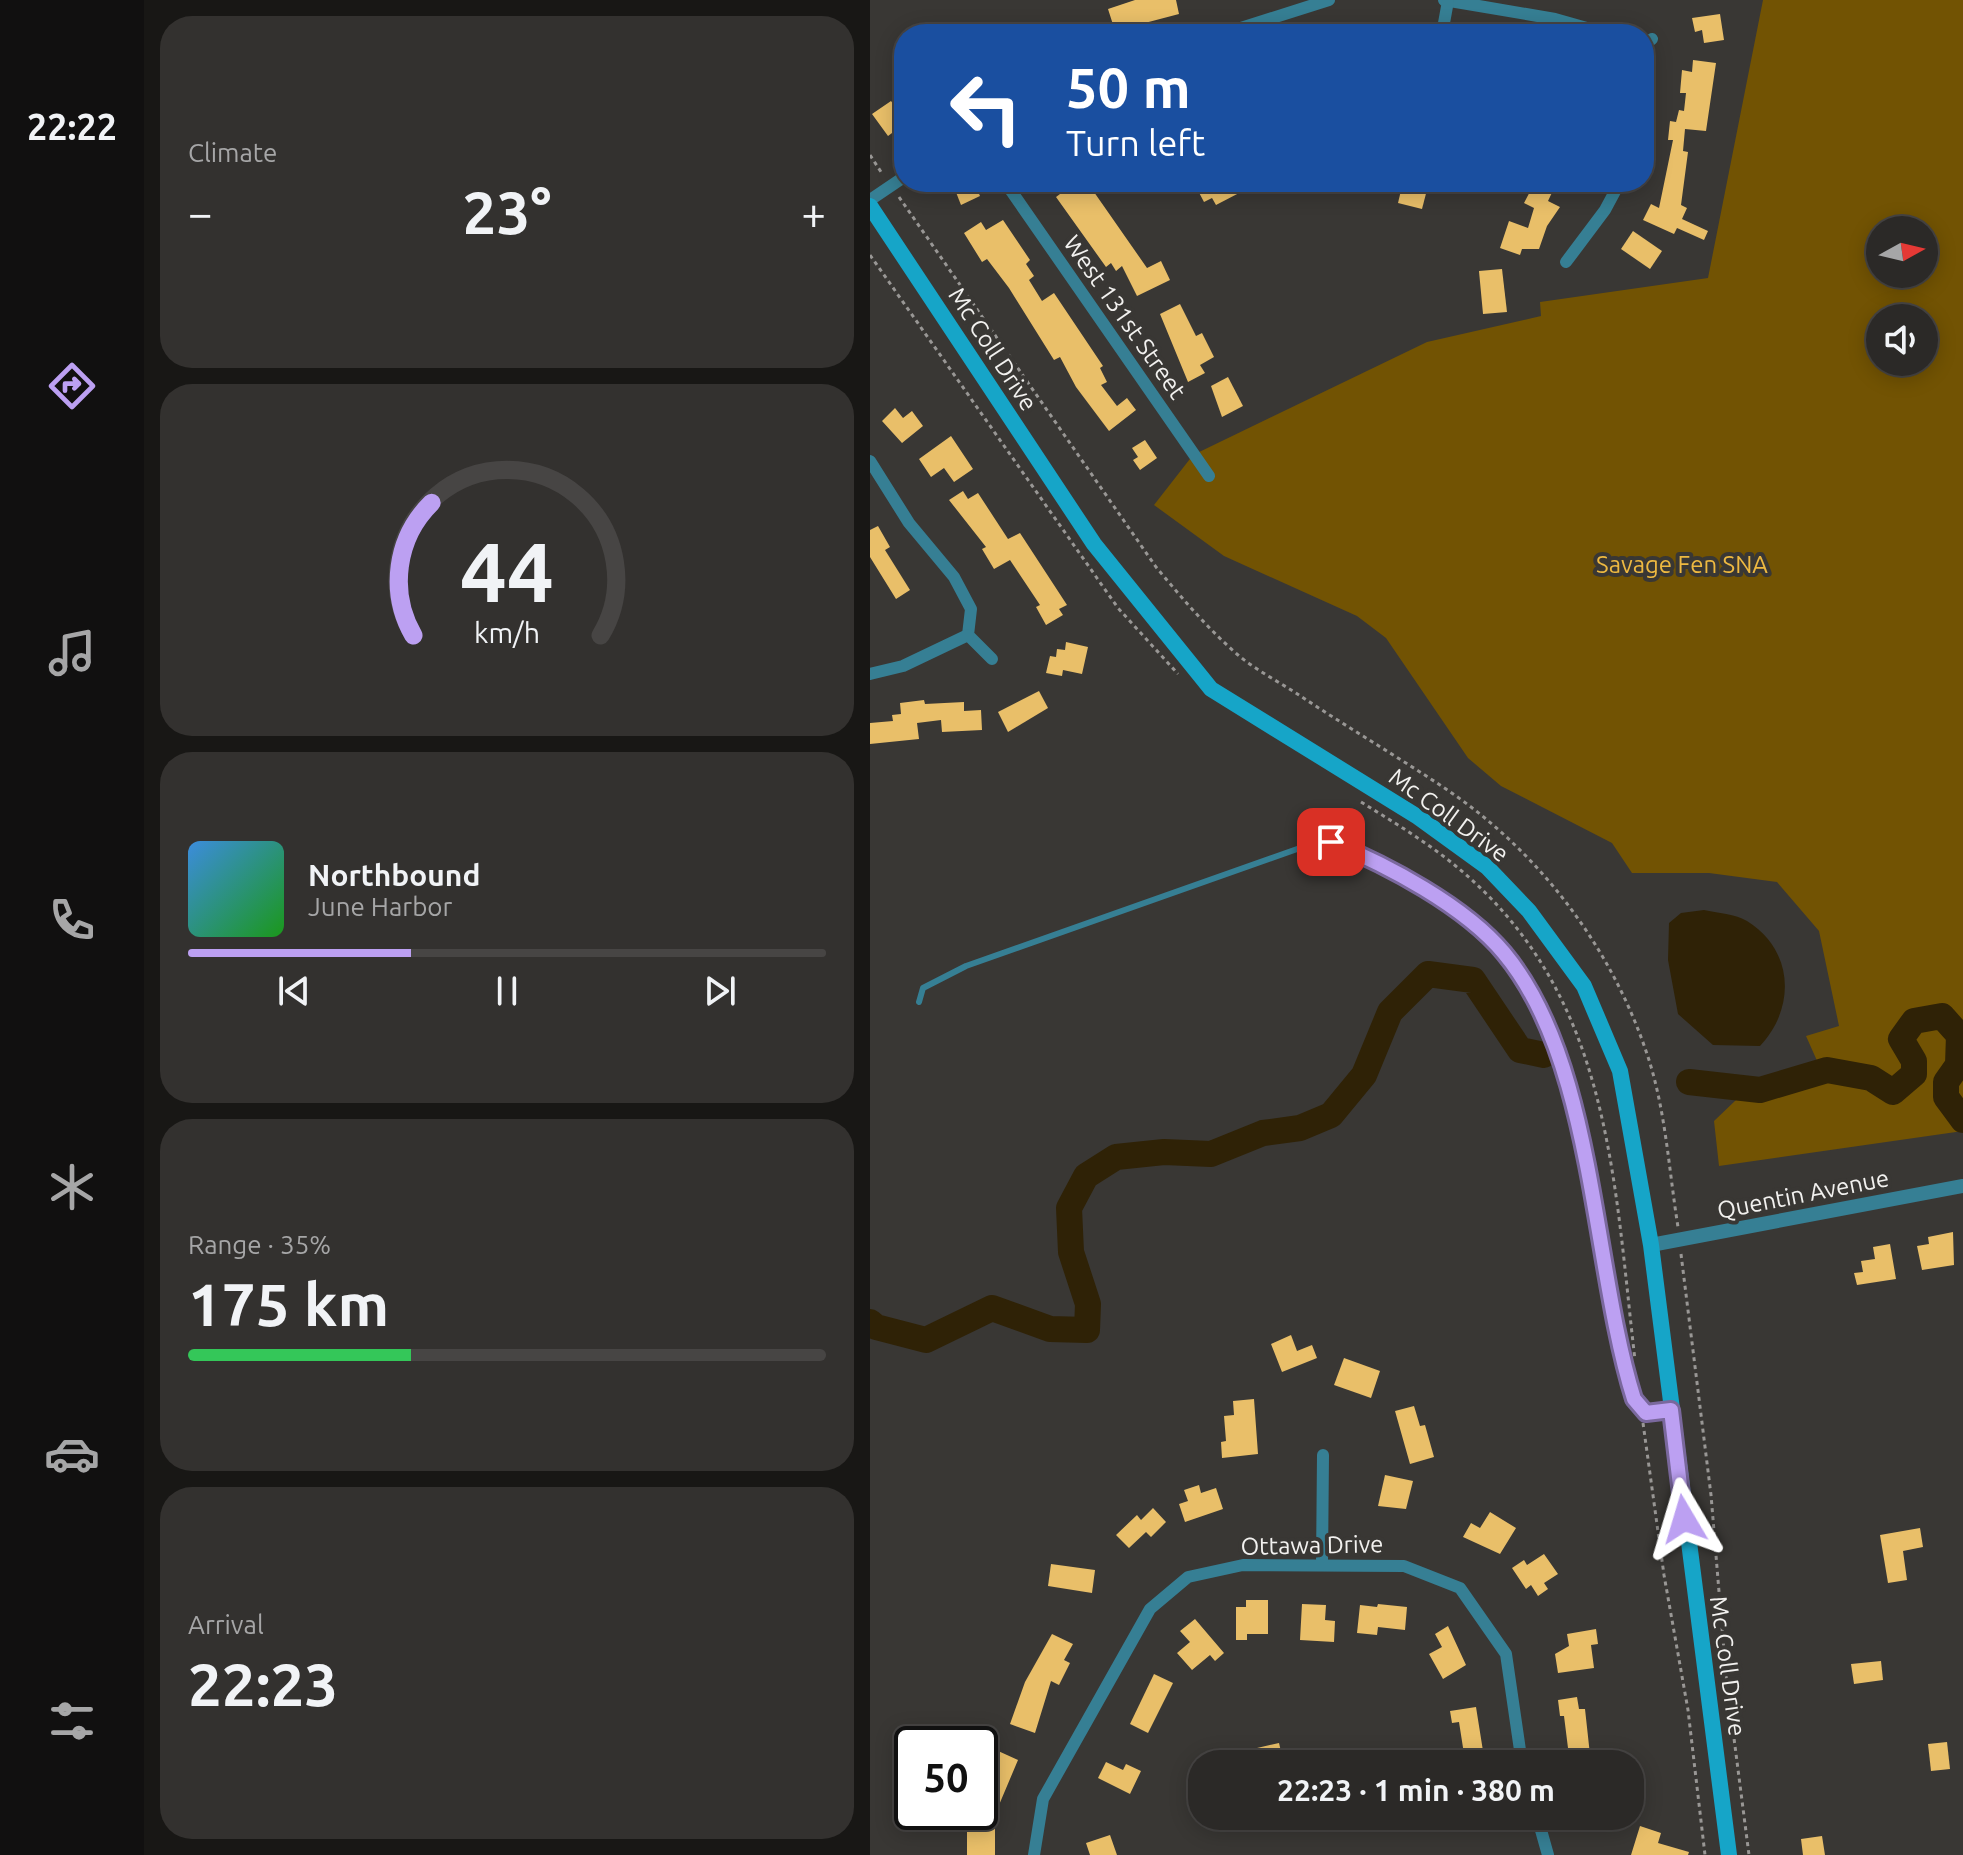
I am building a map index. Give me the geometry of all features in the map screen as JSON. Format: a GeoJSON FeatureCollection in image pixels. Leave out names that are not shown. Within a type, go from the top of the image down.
{"type":"FeatureCollection","features":[{"type":"Feature","properties":{"kind":"main road","name":"Mc Coll Drive"},"geometry":{"type":"LineString","coordinates":[[870,206],[1094,544],[1211,689],[1418,817],[1487,867],[1529,911],[1584,986],[1620,1071],[1651,1245],[1729,1855]]}},
{"type":"Feature","properties":{"kind":"street"},"geometry":{"type":"LineString","coordinates":[[1253,24],[1329,0]]}},
{"type":"Feature","properties":{"kind":"street"},"geometry":{"type":"LineString","coordinates":[[1443,24],[1446,0],[1573,24]]}},
{"type":"Feature","properties":{"kind":"street"},"geometry":{"type":"LineString","coordinates":[[870,200],[894,184]]}},
{"type":"Feature","properties":{"kind":"street","name":"West 131st Street"},"geometry":{"type":"LineString","coordinates":[[1012,192],[1209,476]]}},
{"type":"Feature","properties":{"kind":"street"},"geometry":{"type":"LineString","coordinates":[[1566,262],[1615,192]]}},
{"type":"Feature","properties":{"kind":"street"},"geometry":{"type":"LineString","coordinates":[[870,461],[909,523],[954,577],[971,609],[968,635]]}},
{"type":"Feature","properties":{"kind":"street"},"geometry":{"type":"LineString","coordinates":[[968,635],[992,659]]}},
{"type":"Feature","properties":{"kind":"street"},"geometry":{"type":"LineString","coordinates":[[870,674],[903,666],[968,635]]}},
{"type":"Feature","properties":{"kind":"street","name":"Quentin Avenue"},"geometry":{"type":"LineString","coordinates":[[1651,1245],[1963,1186]]}},
{"type":"Feature","properties":{"kind":"street"},"geometry":{"type":"LineString","coordinates":[[1322,1564],[1323,1455]]}},
{"type":"Feature","properties":{"kind":"street","name":"Ottawa Drive"},"geometry":{"type":"LineString","coordinates":[[1034,1855],[1043,1799],[1150,1609],[1188,1577],[1243,1565],[1404,1566],[1460,1588],[1506,1654],[1520,1750]]}},
{"type":"Feature","properties":{"kind":"street"},"geometry":{"type":"LineString","coordinates":[[1541,1830],[1548,1855]]}},
{"type":"Feature","properties":{"kind":"lane"},"geometry":{"type":"LineString","coordinates":[[919,1002],[923,988],[966,966],[1317,842],[1331,842],[1364,856],[1476,926],[1502,951],[1535,998],[1568,1095],[1627,1374],[1641,1412],[1671,1410]]}},
{"type":"Feature","properties":{"kind":"path"},"geometry":{"type":"LineString","coordinates":[[870,155],[894,190]]}},
{"type":"Feature","properties":{"kind":"path"},"geometry":{"type":"LineString","coordinates":[[895,192],[1156,567],[1195,614],[1240,657],[1447,790],[1495,825],[1542,873],[1585,926],[1616,981],[1649,1059],[1661,1109],[1711,1495],[1726,1676],[1749,1855]]}},
{"type":"Feature","properties":{"kind":"path"},"geometry":{"type":"LineString","coordinates":[[870,255],[1118,608],[1186,681]]}},
{"type":"Feature","properties":{"kind":"path"},"geometry":{"type":"LineString","coordinates":[[1354,797],[1448,860],[1519,933],[1553,982],[1582,1042],[1601,1103],[1614,1173],[1636,1366]]}},
{"type":"Feature","properties":{"kind":"path"},"geometry":{"type":"LineString","coordinates":[[1641,1412],[1664,1575],[1688,1710],[1705,1855]]}},
{"type":"Feature","properties":{"kind":"green space","name":"Savage Fen SNA"},"geometry":{"type":"Polygon","coordinates":[[[1763,0],[1963,0],[1963,1131],[1719,1166],[1714,1121],[1758,1079],[1779,1088],[1818,1063],[1806,1036],[1839,1026],[1819,931],[1777,882],[1709,873],[1632,873],[1612,843],[1501,786],[1468,758],[1386,638],[1357,616],[1224,556],[1154,505],[1193,455],[1427,342],[1541,316],[1540,302],[1708,278],[1763,0]]]}},
{"type":"Feature","properties":{"kind":"shaded area"},"geometry":{"type":"Polygon","coordinates":[[[1704,910],[1747,921],[1763,933],[1781,963],[1785,980],[1780,1015],[1760,1046],[1713,1045],[1678,1014],[1668,960],[1669,923],[1681,913],[1704,910]]]}},
{"type":"Feature","properties":{"kind":"building"},"geometry":{"type":"Polygon","coordinates":[[[1135,0],[1176,0],[1179,14],[1141,24],[1113,24],[1108,9],[1135,0]]]}},
{"type":"Feature","properties":{"kind":"building"},"geometry":{"type":"Polygon","coordinates":[[[1720,14],[1724,40],[1704,43],[1702,30],[1695,32],[1692,18],[1720,14]]]}},
{"type":"Feature","properties":{"kind":"building"},"geometry":{"type":"Polygon","coordinates":[[[1693,60],[1716,63],[1706,131],[1685,129],[1683,151],[1688,152],[1681,205],[1687,208],[1682,219],[1708,231],[1704,240],[1677,228],[1674,234],[1643,220],[1651,204],[1659,208],[1673,140],[1668,140],[1670,121],[1676,122],[1679,110],[1684,111],[1686,93],[1680,93],[1682,70],[1692,72],[1693,60]]]}},
{"type":"Feature","properties":{"kind":"building"},"geometry":{"type":"Polygon","coordinates":[[[891,101],[894,105],[894,132],[888,136],[872,114],[891,101]]]}},
{"type":"Feature","properties":{"kind":"building"},"geometry":{"type":"Polygon","coordinates":[[[956,192],[978,192],[980,196],[961,205],[956,192]]]}},
{"type":"Feature","properties":{"kind":"building"},"geometry":{"type":"Polygon","coordinates":[[[1058,192],[1094,192],[1147,268],[1161,261],[1170,280],[1137,296],[1122,266],[1116,271],[1111,263],[1106,267],[1056,197],[1058,192]]]}},
{"type":"Feature","properties":{"kind":"building"},"geometry":{"type":"Polygon","coordinates":[[[1199,192],[1241,192],[1216,205],[1212,198],[1204,202],[1199,192]]]}},
{"type":"Feature","properties":{"kind":"building"},"geometry":{"type":"Polygon","coordinates":[[[1401,192],[1426,192],[1422,209],[1398,203],[1401,192]]]}},
{"type":"Feature","properties":{"kind":"building"},"geometry":{"type":"Polygon","coordinates":[[[1530,192],[1552,192],[1548,201],[1560,207],[1547,226],[1539,249],[1522,249],[1520,255],[1500,248],[1509,221],[1528,228],[1534,208],[1524,203],[1530,192]]]}},
{"type":"Feature","properties":{"kind":"building"},"geometry":{"type":"Polygon","coordinates":[[[1003,220],[1030,260],[1026,264],[1034,276],[1029,280],[1042,301],[1054,293],[1103,366],[1100,368],[1107,382],[1101,385],[1117,406],[1127,398],[1136,410],[1109,431],[1076,387],[1060,357],[1054,360],[1009,288],[987,259],[982,262],[964,233],[981,222],[986,230],[1003,220]]]}},
{"type":"Feature","properties":{"kind":"building"},"geometry":{"type":"Polygon","coordinates":[[[1633,231],[1662,251],[1650,269],[1621,249],[1633,231]]]}},
{"type":"Feature","properties":{"kind":"building"},"geometry":{"type":"Polygon","coordinates":[[[1502,269],[1507,312],[1483,314],[1479,271],[1502,269]]]}},
{"type":"Feature","properties":{"kind":"building"},"geometry":{"type":"Polygon","coordinates":[[[1180,304],[1196,336],[1202,333],[1214,357],[1200,365],[1205,373],[1188,382],[1160,314],[1180,304]]]}},
{"type":"Feature","properties":{"kind":"building"},"geometry":{"type":"Polygon","coordinates":[[[1228,377],[1243,406],[1222,417],[1211,386],[1228,377]]]}},
{"type":"Feature","properties":{"kind":"building"},"geometry":{"type":"Polygon","coordinates":[[[895,408],[903,418],[912,411],[923,426],[902,443],[882,421],[895,408]]]}},
{"type":"Feature","properties":{"kind":"building"},"geometry":{"type":"Polygon","coordinates":[[[951,436],[973,469],[954,482],[944,468],[931,477],[919,459],[951,436]]]}},
{"type":"Feature","properties":{"kind":"building"},"geometry":{"type":"Polygon","coordinates":[[[1145,440],[1157,458],[1140,470],[1133,460],[1138,457],[1132,448],[1145,440]]]}},
{"type":"Feature","properties":{"kind":"building"},"geometry":{"type":"Polygon","coordinates":[[[963,491],[968,499],[978,493],[1008,539],[1020,533],[1067,605],[1059,609],[1063,615],[1046,625],[1036,607],[1040,605],[1010,560],[994,569],[982,549],[986,547],[949,500],[963,491]]]}},
{"type":"Feature","properties":{"kind":"building"},"geometry":{"type":"Polygon","coordinates":[[[878,526],[890,547],[885,550],[910,590],[896,599],[870,557],[870,530],[878,526]]]}},
{"type":"Feature","properties":{"kind":"building"},"geometry":{"type":"Polygon","coordinates":[[[1066,642],[1088,647],[1082,674],[1063,670],[1062,676],[1046,673],[1050,656],[1056,657],[1057,649],[1065,650],[1066,642]]]}},
{"type":"Feature","properties":{"kind":"building"},"geometry":{"type":"Polygon","coordinates":[[[1039,691],[1048,708],[1008,732],[998,712],[1039,691]]]}},
{"type":"Feature","properties":{"kind":"building"},"geometry":{"type":"Polygon","coordinates":[[[924,700],[925,704],[964,702],[964,711],[981,710],[982,730],[942,732],[941,720],[917,723],[919,739],[870,744],[870,723],[893,721],[892,715],[901,714],[900,703],[924,700]]]}},
{"type":"Feature","properties":{"kind":"building"},"geometry":{"type":"Polygon","coordinates":[[[1953,1232],[1954,1265],[1922,1270],[1917,1246],[1929,1244],[1928,1237],[1953,1232]]]}},
{"type":"Feature","properties":{"kind":"building"},"geometry":{"type":"Polygon","coordinates":[[[1890,1244],[1896,1279],[1857,1285],[1854,1273],[1863,1272],[1861,1261],[1875,1259],[1873,1247],[1890,1244]]]}},
{"type":"Feature","properties":{"kind":"building"},"geometry":{"type":"Polygon","coordinates":[[[1291,1335],[1297,1351],[1312,1345],[1317,1358],[1282,1372],[1271,1344],[1291,1335]]]}},
{"type":"Feature","properties":{"kind":"building"},"geometry":{"type":"Polygon","coordinates":[[[1344,1358],[1380,1371],[1371,1398],[1334,1385],[1344,1358]]]}},
{"type":"Feature","properties":{"kind":"building"},"geometry":{"type":"Polygon","coordinates":[[[1254,1399],[1258,1454],[1222,1458],[1221,1442],[1226,1441],[1224,1416],[1234,1415],[1233,1401],[1254,1399]]]}},
{"type":"Feature","properties":{"kind":"building"},"geometry":{"type":"Polygon","coordinates":[[[1414,1406],[1420,1426],[1425,1425],[1434,1457],[1410,1464],[1395,1411],[1414,1406]]]}},
{"type":"Feature","properties":{"kind":"building"},"geometry":{"type":"Polygon","coordinates":[[[1385,1475],[1413,1481],[1406,1509],[1378,1506],[1385,1475]]]}},
{"type":"Feature","properties":{"kind":"building"},"geometry":{"type":"Polygon","coordinates":[[[1199,1485],[1201,1493],[1216,1488],[1223,1509],[1185,1522],[1179,1504],[1188,1501],[1184,1490],[1199,1485]]]}},
{"type":"Feature","properties":{"kind":"building"},"geometry":{"type":"Polygon","coordinates":[[[1153,1508],[1166,1522],[1151,1537],[1146,1532],[1129,1548],[1116,1535],[1137,1515],[1141,1520],[1153,1508]]]}},
{"type":"Feature","properties":{"kind":"building"},"geometry":{"type":"Polygon","coordinates":[[[1490,1512],[1516,1528],[1500,1554],[1463,1537],[1471,1523],[1480,1528],[1490,1512]]]}},
{"type":"Feature","properties":{"kind":"building"},"geometry":{"type":"Polygon","coordinates":[[[1920,1528],[1923,1547],[1903,1551],[1907,1580],[1888,1583],[1880,1535],[1920,1528]]]}},
{"type":"Feature","properties":{"kind":"building"},"geometry":{"type":"Polygon","coordinates":[[[1544,1554],[1558,1574],[1544,1583],[1548,1589],[1538,1596],[1531,1585],[1526,1589],[1512,1568],[1524,1560],[1527,1565],[1544,1554]]]}},
{"type":"Feature","properties":{"kind":"building"},"geometry":{"type":"Polygon","coordinates":[[[1051,1564],[1095,1570],[1092,1593],[1048,1586],[1051,1564]]]}},
{"type":"Feature","properties":{"kind":"building"},"geometry":{"type":"Polygon","coordinates":[[[1246,1600],[1268,1600],[1268,1634],[1247,1634],[1247,1640],[1236,1640],[1236,1607],[1246,1607],[1246,1600]]]}},
{"type":"Feature","properties":{"kind":"building"},"geometry":{"type":"Polygon","coordinates":[[[1302,1604],[1326,1605],[1325,1620],[1335,1621],[1334,1642],[1300,1640],[1302,1604]]]}},
{"type":"Feature","properties":{"kind":"building"},"geometry":{"type":"Polygon","coordinates":[[[1378,1604],[1407,1607],[1405,1630],[1378,1627],[1377,1635],[1357,1633],[1360,1605],[1377,1607],[1378,1604]]]}},
{"type":"Feature","properties":{"kind":"building"},"geometry":{"type":"Polygon","coordinates":[[[1195,1619],[1224,1653],[1215,1661],[1210,1655],[1192,1670],[1177,1653],[1190,1642],[1180,1631],[1195,1619]]]}},
{"type":"Feature","properties":{"kind":"building"},"geometry":{"type":"Polygon","coordinates":[[[1448,1626],[1466,1665],[1443,1679],[1429,1654],[1442,1647],[1435,1634],[1448,1626]]]}},
{"type":"Feature","properties":{"kind":"building"},"geometry":{"type":"Polygon","coordinates":[[[1596,1629],[1598,1644],[1591,1645],[1594,1668],[1558,1673],[1555,1654],[1569,1646],[1567,1634],[1596,1629]]]}},
{"type":"Feature","properties":{"kind":"building"},"geometry":{"type":"Polygon","coordinates":[[[1052,1634],[1073,1644],[1064,1660],[1070,1663],[1059,1685],[1051,1681],[1035,1733],[1010,1724],[1025,1682],[1052,1634]]]}},
{"type":"Feature","properties":{"kind":"building"},"geometry":{"type":"Polygon","coordinates":[[[1881,1661],[1883,1680],[1854,1684],[1851,1664],[1881,1661]]]}},
{"type":"Feature","properties":{"kind":"building"},"geometry":{"type":"Polygon","coordinates":[[[1154,1674],[1173,1683],[1148,1733],[1130,1724],[1154,1674]]]}},
{"type":"Feature","properties":{"kind":"building"},"geometry":{"type":"Polygon","coordinates":[[[1577,1697],[1579,1709],[1585,1709],[1589,1750],[1568,1750],[1564,1716],[1560,1716],[1558,1700],[1577,1697]]]}},
{"type":"Feature","properties":{"kind":"building"},"geometry":{"type":"Polygon","coordinates":[[[1476,1707],[1483,1750],[1463,1750],[1459,1722],[1452,1723],[1450,1711],[1476,1707]]]}},
{"type":"Feature","properties":{"kind":"building"},"geometry":{"type":"Polygon","coordinates":[[[1947,1742],[1950,1769],[1931,1771],[1928,1744],[1947,1742]]]}},
{"type":"Feature","properties":{"kind":"building"},"geometry":{"type":"Polygon","coordinates":[[[1279,1743],[1281,1750],[1257,1750],[1279,1743]]]}},
{"type":"Feature","properties":{"kind":"building"},"geometry":{"type":"Polygon","coordinates":[[[998,1751],[1018,1760],[998,1805],[998,1751]]]}},
{"type":"Feature","properties":{"kind":"building"},"geometry":{"type":"Polygon","coordinates":[[[1106,1762],[1123,1770],[1126,1764],[1141,1771],[1130,1794],[1098,1778],[1106,1762]]]}},
{"type":"Feature","properties":{"kind":"building"},"geometry":{"type":"Polygon","coordinates":[[[1644,1827],[1661,1833],[1658,1843],[1689,1852],[1688,1855],[1631,1855],[1639,1830],[1644,1827]]]}},
{"type":"Feature","properties":{"kind":"building"},"geometry":{"type":"Polygon","coordinates":[[[967,1830],[995,1830],[995,1855],[967,1855],[967,1830]]]}},
{"type":"Feature","properties":{"kind":"building"},"geometry":{"type":"Polygon","coordinates":[[[1110,1835],[1117,1855],[1090,1855],[1086,1843],[1110,1835]]]}},
{"type":"Feature","properties":{"kind":"building"},"geometry":{"type":"Polygon","coordinates":[[[1822,1836],[1825,1855],[1803,1855],[1801,1839],[1822,1836]]]}},
{"type":"Feature","properties":{"kind":"waterway"},"geometry":{"type":"LineString","coordinates":[[870,1322],[876,1327],[926,1340],[992,1308],[1050,1329],[1087,1330],[1088,1304],[1071,1252],[1069,1208],[1086,1176],[1116,1157],[1164,1152],[1211,1154],[1263,1133],[1300,1128],[1331,1115],[1364,1075],[1390,1012],[1428,974],[1473,980],[1520,1050],[1544,1055]]}},
{"type":"Feature","properties":{"kind":"waterway"},"geometry":{"type":"LineString","coordinates":[[1689,1082],[1760,1090],[1827,1070],[1871,1078],[1893,1092],[1914,1074],[1914,1061],[1901,1039],[1914,1021],[1942,1016],[1959,1035],[1958,1065],[1946,1082],[1946,1097],[1963,1120]]}},
{"type":"Feature","properties":{"kind":"route"},"geometry":{"type":"LineString","coordinates":[[1331,842],[1364,856],[1476,926],[1502,951],[1535,998],[1561,1066],[1581,1146],[1624,1364],[1634,1399],[1641,1412],[1671,1410],[1684,1519]]}}]}
